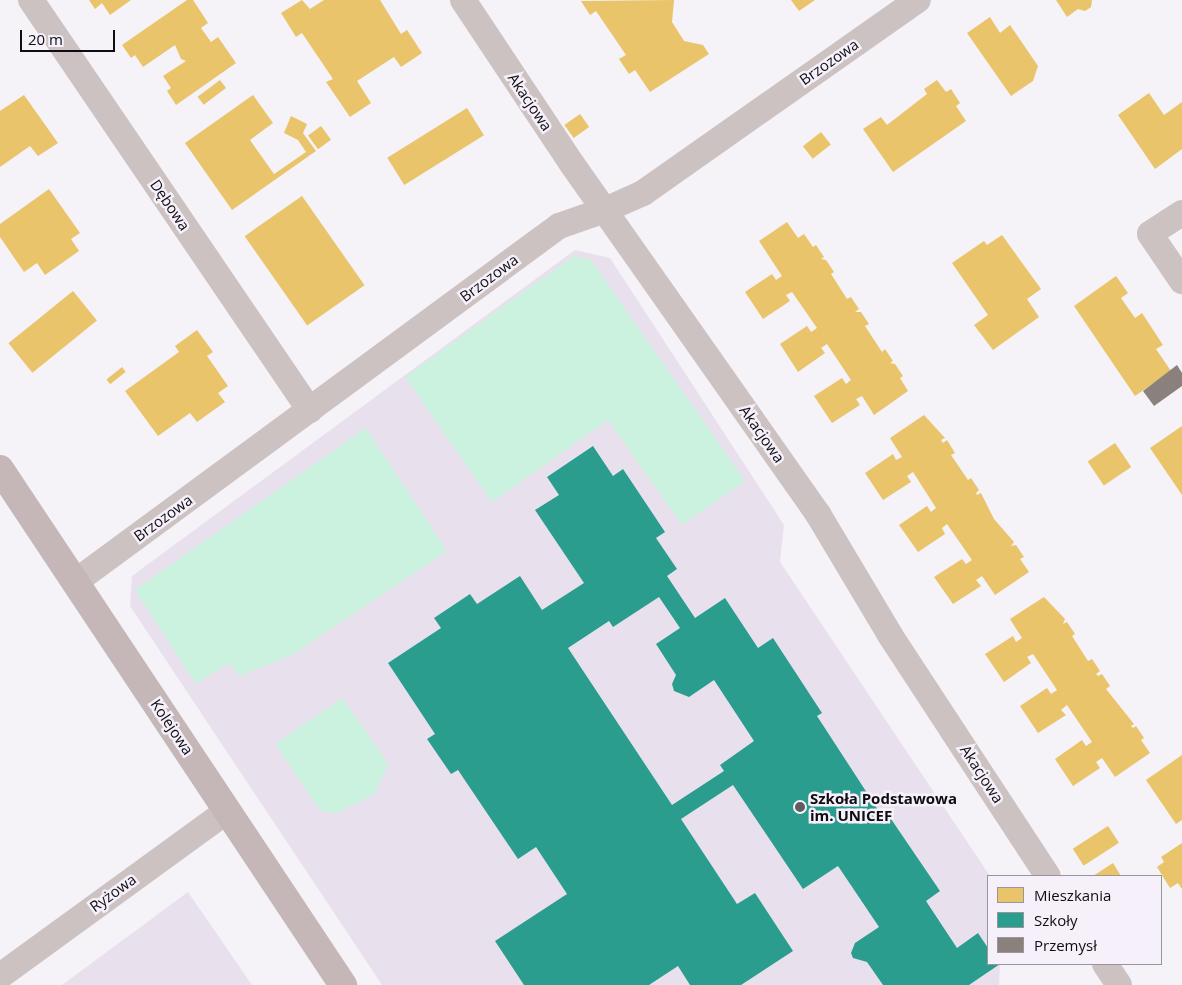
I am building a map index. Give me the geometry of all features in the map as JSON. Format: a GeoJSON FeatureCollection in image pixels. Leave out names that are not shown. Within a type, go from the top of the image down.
{"type":"FeatureCollection","features":[{"type":"Feature","properties":{"kind":"street","name":"Dębowa"},"geometry":{"type":"LineString","coordinates":[[31,0],[310,410]]}},
{"type":"Feature","properties":{"kind":"street","name":"Akacjowa"},"geometry":{"type":"LineString","coordinates":[[463,0],[605,210],[818,514],[894,641],[1047,875]]}},
{"type":"Feature","properties":{"kind":"street","name":"Brzozowa"},"geometry":{"type":"LineString","coordinates":[[75,582],[559,226],[605,210],[643,193],[918,0]]}},
{"type":"Feature","properties":{"kind":"street"},"geometry":{"type":"LineString","coordinates":[[1182,212],[1150,234],[1182,281]]}},
{"type":"Feature","properties":{"kind":"street","name":"Kolejowa"},"geometry":{"type":"LineString","coordinates":[[0,469],[343,985]]}},
{"type":"Feature","properties":{"kind":"street","name":"Ryżowa"},"geometry":{"type":"LineString","coordinates":[[0,976],[227,811]]}},
{"type":"Feature","properties":{"kind":"street"},"geometry":{"type":"LineString","coordinates":[[1106,965],[1119,985]]}},
{"type":"Feature","properties":{"kind":"shaded area"},"geometry":{"type":"Polygon","coordinates":[[[575,250],[610,258],[784,525],[780,562],[989,875],[987,875],[987,965],[1000,965],[999,985],[382,985],[130,606],[132,576],[575,250]]]}},
{"type":"Feature","properties":{"kind":"shaded area"},"geometry":{"type":"Polygon","coordinates":[[[188,892],[252,985],[62,985],[188,892]]]}},
{"type":"Feature","properties":{"kind":"green space"},"geometry":{"type":"Polygon","coordinates":[[[574,256],[591,260],[745,481],[682,525],[608,420],[492,502],[405,377],[574,256]]]}},
{"type":"Feature","properties":{"kind":"green space"},"geometry":{"type":"Polygon","coordinates":[[[366,428],[447,551],[292,655],[240,676],[229,663],[196,684],[135,590],[366,428]]]}},
{"type":"Feature","properties":{"kind":"green space"},"geometry":{"type":"Polygon","coordinates":[[[343,698],[388,764],[375,794],[335,814],[320,810],[275,744],[343,698]]]}},
{"type":"Feature","properties":{"kind":"building: Mieszkania"},"geometry":{"type":"Polygon","coordinates":[[[89,0],[131,0],[110,15],[102,3],[95,9],[89,0]]]}},
{"type":"Feature","properties":{"kind":"building: Mieszkania"},"geometry":{"type":"Polygon","coordinates":[[[187,0],[193,0],[208,23],[201,28],[211,42],[218,37],[236,63],[176,105],[167,91],[171,88],[163,76],[186,61],[181,59],[175,45],[143,67],[135,55],[131,58],[122,45],[187,0]]]}},
{"type":"Feature","properties":{"kind":"building: Mieszkania"},"geometry":{"type":"Polygon","coordinates":[[[302,0],[310,9],[324,0],[380,0],[401,34],[407,30],[422,53],[401,67],[394,57],[357,81],[371,103],[350,117],[326,82],[333,79],[302,33],[296,37],[281,13],[302,0]]]}},
{"type":"Feature","properties":{"kind":"building: Mieszkania"},"geometry":{"type":"Polygon","coordinates":[[[674,0],[672,22],[684,41],[703,45],[709,54],[650,92],[635,70],[629,74],[619,59],[626,55],[596,11],[590,15],[581,1],[674,0]]]}},
{"type":"Feature","properties":{"kind":"building: Mieszkania"},"geometry":{"type":"Polygon","coordinates":[[[791,0],[815,0],[799,11],[791,0]]]}},
{"type":"Feature","properties":{"kind":"building: Mieszkania"},"geometry":{"type":"Polygon","coordinates":[[[1056,0],[1092,0],[1091,7],[1085,11],[1078,9],[1067,17],[1056,0]]]}},
{"type":"Feature","properties":{"kind":"building: Mieszkania"},"geometry":{"type":"Polygon","coordinates":[[[990,17],[1000,33],[1010,25],[1038,66],[1033,81],[1011,96],[967,33],[990,17]]]}},
{"type":"Feature","properties":{"kind":"building: Mieszkania"},"geometry":{"type":"Polygon","coordinates":[[[220,80],[226,88],[204,105],[198,97],[220,80]]]}},
{"type":"Feature","properties":{"kind":"building: Mieszkania"},"geometry":{"type":"Polygon","coordinates":[[[937,80],[946,92],[951,89],[960,103],[956,106],[966,121],[893,172],[863,129],[881,117],[887,125],[927,94],[924,89],[937,80]]]}},
{"type":"Feature","properties":{"kind":"building: Mieszkania"},"geometry":{"type":"Polygon","coordinates":[[[1149,93],[1164,115],[1182,102],[1182,149],[1155,169],[1118,115],[1149,93]]]}},
{"type":"Feature","properties":{"kind":"building: Mieszkania"},"geometry":{"type":"Polygon","coordinates":[[[24,95],[58,143],[38,156],[30,146],[0,167],[0,111],[24,95]]]}},
{"type":"Feature","properties":{"kind":"building: Mieszkania"},"geometry":{"type":"Polygon","coordinates":[[[253,95],[273,123],[250,140],[274,174],[306,152],[298,140],[284,133],[291,116],[307,124],[303,133],[316,151],[232,210],[185,143],[253,95]]]}},
{"type":"Feature","properties":{"kind":"building: Mieszkania"},"geometry":{"type":"Polygon","coordinates":[[[467,108],[484,135],[404,185],[387,158],[467,108]]]}},
{"type":"Feature","properties":{"kind":"building: Mieszkania"},"geometry":{"type":"Polygon","coordinates":[[[580,114],[589,127],[574,138],[564,125],[580,114]]]}},
{"type":"Feature","properties":{"kind":"building: Mieszkania"},"geometry":{"type":"Polygon","coordinates":[[[321,126],[331,140],[318,149],[308,135],[321,126]]]}},
{"type":"Feature","properties":{"kind":"building: Mieszkania"},"geometry":{"type":"Polygon","coordinates":[[[821,132],[831,145],[813,159],[803,146],[821,132]]]}},
{"type":"Feature","properties":{"kind":"building: Mieszkania"},"geometry":{"type":"Polygon","coordinates":[[[49,189],[80,233],[71,239],[79,251],[45,275],[37,263],[24,272],[0,237],[0,224],[49,189]]]}},
{"type":"Feature","properties":{"kind":"building: Mieszkania"},"geometry":{"type":"Polygon","coordinates":[[[302,196],[365,285],[307,325],[245,236],[302,196]]]}},
{"type":"Feature","properties":{"kind":"building: Mieszkania"},"geometry":{"type":"Polygon","coordinates":[[[787,222],[798,238],[804,234],[813,247],[816,245],[824,257],[821,259],[826,260],[834,272],[831,274],[847,299],[851,297],[859,309],[855,312],[861,312],[869,324],[865,326],[882,352],[885,349],[893,361],[890,363],[895,364],[903,376],[900,378],[908,391],[874,415],[862,396],[856,399],[860,405],[832,423],[814,396],[842,378],[846,384],[851,380],[827,344],[821,348],[825,353],[798,372],[780,344],[807,326],[811,332],[817,328],[792,292],[786,295],[790,301],[763,319],[745,292],[772,274],[776,280],[782,276],[759,241],[787,222]]]}},
{"type":"Feature","properties":{"kind":"building: Mieszkania"},"geometry":{"type":"Polygon","coordinates":[[[1002,235],[1041,289],[1027,299],[1039,317],[993,350],[974,325],[988,315],[952,263],[984,241],[987,245],[1002,235]]]}},
{"type":"Feature","properties":{"kind":"building: Mieszkania"},"geometry":{"type":"Polygon","coordinates":[[[1116,276],[1128,293],[1121,298],[1135,318],[1142,313],[1163,345],[1156,349],[1171,371],[1135,396],[1074,306],[1116,276]]]}},
{"type":"Feature","properties":{"kind":"building: Mieszkania"},"geometry":{"type":"Polygon","coordinates":[[[73,291],[97,321],[32,373],[8,343],[73,291]]]}},
{"type":"Feature","properties":{"kind":"building: Mieszkania"},"geometry":{"type":"Polygon","coordinates":[[[197,330],[213,352],[207,356],[228,386],[218,393],[225,402],[197,422],[190,413],[158,436],[125,391],[179,352],[175,346],[197,330]]]}},
{"type":"Feature","properties":{"kind":"building: Mieszkania"},"geometry":{"type":"Polygon","coordinates":[[[122,367],[126,372],[110,384],[106,380],[122,367]]]}},
{"type":"Feature","properties":{"kind":"building: Mieszkania"},"geometry":{"type":"Polygon","coordinates":[[[924,415],[945,438],[941,440],[943,443],[947,440],[955,453],[951,455],[968,480],[971,478],[979,490],[976,493],[977,495],[981,493],[994,519],[1014,542],[1011,546],[1016,545],[1024,557],[1020,559],[1029,572],[995,595],[982,576],[976,580],[981,586],[953,604],[934,577],[962,559],[966,564],[972,560],[947,524],[942,528],[945,534],[918,552],[899,525],[927,506],[931,512],[936,508],[913,472],[907,476],[911,482],[883,500],[865,473],[893,454],[896,460],[902,457],[890,438],[924,415]]]}},
{"type":"Feature","properties":{"kind":"building: Mieszkania"},"geometry":{"type":"Polygon","coordinates":[[[1182,426],[1182,495],[1150,448],[1182,426]]]}},
{"type":"Feature","properties":{"kind":"building: Mieszkania"},"geometry":{"type":"Polygon","coordinates":[[[1115,443],[1131,467],[1104,485],[1088,461],[1115,443]]]}},
{"type":"Feature","properties":{"kind":"building: Mieszkania"},"geometry":{"type":"Polygon","coordinates":[[[1044,597],[1065,619],[1063,624],[1067,622],[1075,634],[1072,636],[1088,661],[1092,659],[1100,671],[1096,674],[1098,676],[1102,674],[1110,686],[1106,689],[1134,724],[1131,726],[1133,728],[1136,726],[1144,738],[1141,740],[1150,753],[1115,777],[1102,758],[1096,762],[1100,768],[1073,786],[1055,759],[1082,740],[1086,746],[1092,742],[1067,705],[1061,710],[1066,715],[1038,733],[1020,706],[1047,688],[1051,694],[1057,690],[1033,654],[1027,657],[1031,663],[1004,682],[985,654],[1013,636],[1016,642],[1022,638],[1010,619],[1044,597]]]}},
{"type":"Feature","properties":{"kind":"building: Mieszkania"},"geometry":{"type":"Polygon","coordinates":[[[1182,755],[1182,820],[1176,824],[1146,780],[1182,755]]]}},
{"type":"Feature","properties":{"kind":"building: Mieszkania"},"geometry":{"type":"Polygon","coordinates":[[[1108,826],[1119,843],[1084,866],[1073,849],[1108,826]]]}},
{"type":"Feature","properties":{"kind":"building: Mieszkania"},"geometry":{"type":"Polygon","coordinates":[[[1182,843],[1182,889],[1178,883],[1170,888],[1157,867],[1164,862],[1161,857],[1182,843]]]}},
{"type":"Feature","properties":{"kind":"building: Mieszkania"},"geometry":{"type":"Polygon","coordinates":[[[1113,863],[1120,875],[1095,875],[1113,863]]]}},
{"type":"Feature","properties":{"kind":"building: Szkoły"},"geometry":{"type":"Polygon","coordinates":[[[593,446],[613,476],[623,469],[665,532],[656,538],[677,569],[667,576],[695,618],[725,598],[758,648],[773,638],[822,713],[817,716],[884,819],[889,816],[940,891],[926,901],[957,948],[978,933],[987,946],[987,965],[999,965],[969,985],[883,985],[867,962],[853,958],[851,953],[855,943],[879,927],[838,866],[803,889],[733,785],[681,819],[737,904],[755,893],[793,951],[741,985],[690,985],[678,966],[649,985],[524,985],[495,941],[567,894],[536,847],[518,859],[458,770],[451,774],[427,739],[435,734],[388,663],[441,628],[434,618],[470,594],[477,604],[520,576],[542,610],[584,583],[535,510],[559,495],[547,477],[593,446]],[[659,597],[613,627],[609,621],[568,648],[672,805],[724,771],[720,765],[754,741],[714,680],[689,697],[674,691],[672,684],[676,675],[656,644],[680,628],[659,597]]]}},
{"type":"Feature","properties":{"kind":"building: Przemysł"},"geometry":{"type":"Polygon","coordinates":[[[1177,365],[1182,373],[1182,386],[1154,406],[1143,391],[1177,365]]]}},
{"type":"Feature","properties":{"kind":"place","name":"Szkoła Podstawowa im. UNICEF"},"geometry":{"type":"Point","coordinates":[800,807]}}]}
